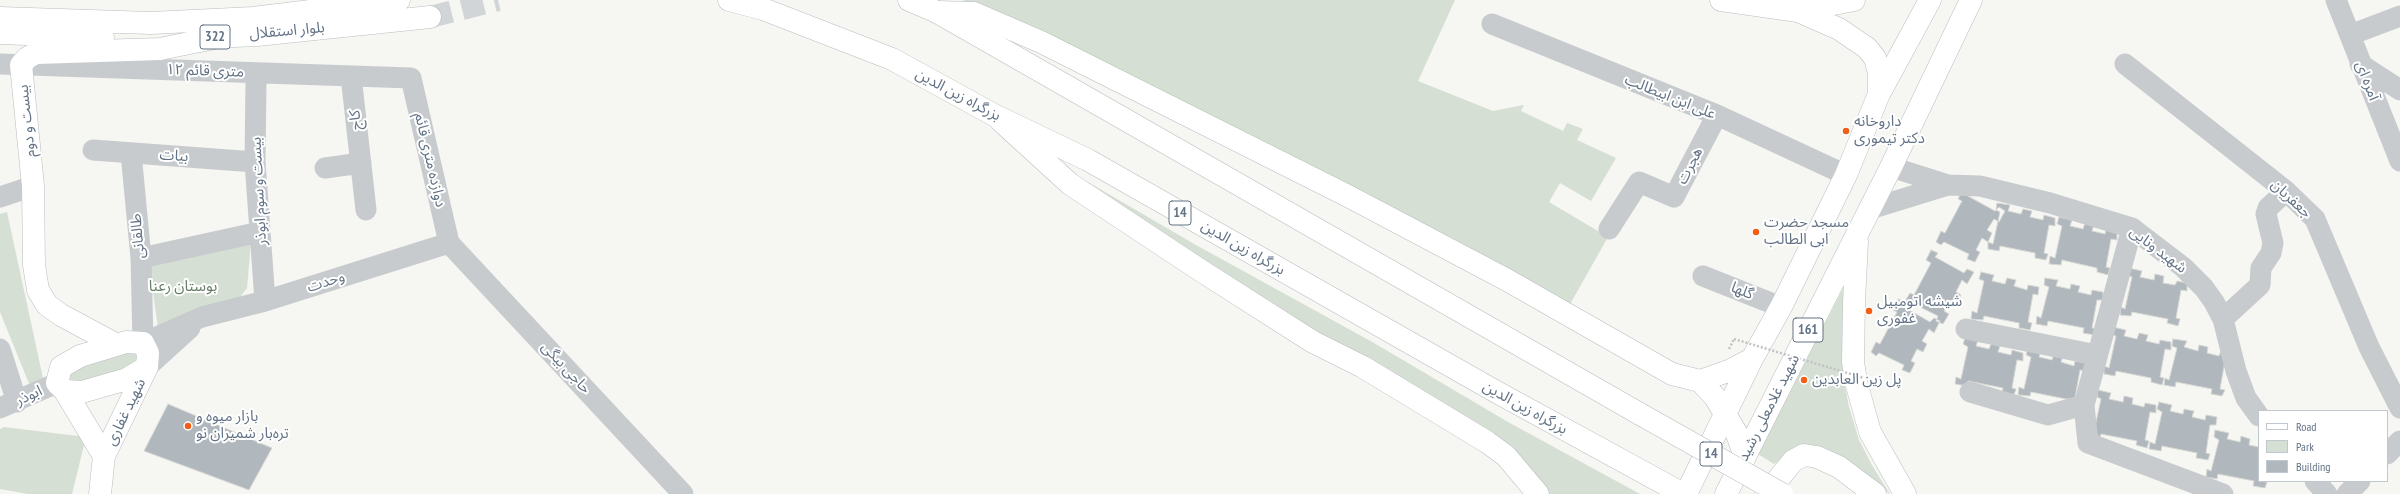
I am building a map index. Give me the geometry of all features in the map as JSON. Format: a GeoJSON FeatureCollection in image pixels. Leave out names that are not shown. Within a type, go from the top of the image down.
{"type":"FeatureCollection","features":[{"type":"Feature","properties":{"kind":"main road","name":"بلوار استقلال"},"geometry":{"type":"LineString","coordinates":[[0,18],[151,24],[253,18],[400,0]]}},
{"type":"Feature","properties":{"kind":"main road","name":"بزرگراه زین الدین"},"geometry":{"type":"LineString","coordinates":[[729,0],[763,8],[892,59],[994,115],[1088,160],[1616,459],[1683,494]]}},
{"type":"Feature","properties":{"kind":"main road","name":"14"},"geometry":{"type":"LineString","coordinates":[[909,0],[937,12],[1782,494]]}},
{"type":"Feature","properties":{"kind":"main road"},"geometry":{"type":"LineString","coordinates":[[1721,0],[1798,11],[1838,29],[1867,48],[1875,58],[1879,73],[1879,94]]}},
{"type":"Feature","properties":{"kind":"main road"},"geometry":{"type":"LineString","coordinates":[[1798,11],[1854,0]]}},
{"type":"Feature","properties":{"kind":"main road","name":"161"},"geometry":{"type":"LineString","coordinates":[[1686,494],[1726,415],[1752,359],[1781,307],[1846,175],[1879,94],[1930,0]]}},
{"type":"Feature","properties":{"kind":"main road","name":"شهید غلامعلی رشید"},"geometry":{"type":"LineString","coordinates":[[1726,494],[1891,168],[1971,0]]}},
{"type":"Feature","properties":{"kind":"main road"},"geometry":{"type":"LineString","coordinates":[[937,12],[974,13],[1041,42],[1362,204],[1507,280],[1672,374],[1700,381],[1731,370],[1752,359]]}},
{"type":"Feature","properties":{"kind":"main road","name":"بلوار استقلال"},"geometry":{"type":"LineString","coordinates":[[0,33],[147,39],[257,35],[430,17]]}},
{"type":"Feature","properties":{"kind":"main road","name":"بیست و دوم"},"geometry":{"type":"LineString","coordinates":[[115,344],[61,315],[47,305],[38,290],[34,265],[33,186],[11,65],[36,53],[160,49],[224,36]]}},
{"type":"Feature","properties":{"kind":"main road"},"geometry":{"type":"LineString","coordinates":[[994,115],[1070,184],[1313,342],[1363,368],[1487,442],[1506,456],[1538,494]]}},
{"type":"Feature","properties":{"kind":"main road"},"geometry":{"type":"LineString","coordinates":[[1857,235],[1853,362],[1856,382],[1870,432],[1905,494]]}},
{"type":"Feature","properties":{"kind":"main road"},"geometry":{"type":"LineString","coordinates":[[143,343],[148,353],[147,367],[127,379],[82,392],[61,387],[61,367],[80,356],[115,344],[143,343]]}},
{"type":"Feature","properties":{"kind":"main road","name":"شهید غفاری"},"geometry":{"type":"LineString","coordinates":[[100,494],[104,456],[147,367]]}},
{"type":"Feature","properties":{"kind":"main road"},"geometry":{"type":"LineString","coordinates":[[1700,381],[1715,398],[1726,415],[1737,434],[1745,457]]}},
{"type":"Feature","properties":{"kind":"main road","name":"شهید غفاری"},"geometry":{"type":"LineString","coordinates":[[61,387],[104,456]]}},
{"type":"Feature","properties":{"kind":"main road"},"geometry":{"type":"LineString","coordinates":[[1766,494],[1793,461],[1804,455],[1818,456],[1839,467],[1875,494]]}},
{"type":"Feature","properties":{"kind":"street","name":"آمره ای"},"geometry":{"type":"LineString","coordinates":[[2336,0],[2360,64],[2400,161]]}},
{"type":"Feature","properties":{"kind":"street"},"geometry":{"type":"LineString","coordinates":[[2350,35],[2400,16]]}},
{"type":"Feature","properties":{"kind":"street","name":"علی ابن ابیطالب"},"geometry":{"type":"LineString","coordinates":[[1492,24],[1717,115],[1846,175]]}},
{"type":"Feature","properties":{"kind":"street","name":"جعفریان"},"geometry":{"type":"LineString","coordinates":[[2125,64],[2286,191],[2314,219],[2369,347],[2400,408]]}},
{"type":"Feature","properties":{"kind":"street"},"geometry":{"type":"LineString","coordinates":[[2360,64],[2400,90]]}},
{"type":"Feature","properties":{"kind":"street","name":"۱۲ متری قائم"},"geometry":{"type":"LineString","coordinates":[[11,65],[410,78]]}},
{"type":"Feature","properties":{"kind":"street","name":"کاج"},"geometry":{"type":"LineString","coordinates":[[351,76],[366,210]]}},
{"type":"Feature","properties":{"kind":"street","name":"دوازده متری قائم"},"geometry":{"type":"LineString","coordinates":[[410,78],[449,243]]}},
{"type":"Feature","properties":{"kind":"street","name":"بیست و سوم ابوذر"},"geometry":{"type":"LineString","coordinates":[[256,82],[255,162],[265,301]]}},
{"type":"Feature","properties":{"kind":"street","name":"هجرت"},"geometry":{"type":"LineString","coordinates":[[1609,229],[1639,182],[1674,197],[1717,115]]}},
{"type":"Feature","properties":{"kind":"street","name":"بیات"},"geometry":{"type":"LineString","coordinates":[[93,150],[255,162]]}},
{"type":"Feature","properties":{"kind":"street","name":"طالقانی"},"geometry":{"type":"LineString","coordinates":[[131,153],[140,258],[143,343]]}},
{"type":"Feature","properties":{"kind":"street"},"geometry":{"type":"LineString","coordinates":[[325,168],[361,163]]}},
{"type":"Feature","properties":{"kind":"street","name":"شهید ونایی"},"geometry":{"type":"LineString","coordinates":[[1891,168],[1948,185],[1980,186],[2001,191],[2095,215],[2132,228],[2188,272],[2204,288],[2223,319],[2241,385],[2246,398],[2258,415]]}},
{"type":"Feature","properties":{"kind":"street","name":"شهید ونایی"},"geometry":{"type":"LineString","coordinates":[[1870,209],[1948,185]]}},
{"type":"Feature","properties":{"kind":"street"},"geometry":{"type":"LineString","coordinates":[[0,197],[33,186]]}},
{"type":"Feature","properties":{"kind":"street"},"geometry":{"type":"LineString","coordinates":[[2223,319],[2260,285],[2261,268],[2271,253],[2273,243],[2266,214],[2268,208],[2286,191]]}},
{"type":"Feature","properties":{"kind":"street"},"geometry":{"type":"LineString","coordinates":[[2132,228],[2084,405],[2088,443],[2223,494]]}},
{"type":"Feature","properties":{"kind":"street"},"geometry":{"type":"LineString","coordinates":[[140,258],[260,232]]}},
{"type":"Feature","properties":{"kind":"street","name":"وحدت"},"geometry":{"type":"LineString","coordinates":[[143,343],[202,317],[265,301],[449,243]]}},
{"type":"Feature","properties":{"kind":"street","name":"حاجی بیگی"},"geometry":{"type":"LineString","coordinates":[[449,243],[683,494]]}},
{"type":"Feature","properties":{"kind":"street","name":"گلها"},"geometry":{"type":"LineString","coordinates":[[1703,276],[1781,307]]}},
{"type":"Feature","properties":{"kind":"street","name":"وحدت"},"geometry":{"type":"LineString","coordinates":[[147,367],[202,317]]}},
{"type":"Feature","properties":{"kind":"street"},"geometry":{"type":"LineString","coordinates":[[1966,329],[2097,355]]}},
{"type":"Feature","properties":{"kind":"street"},"geometry":{"type":"LineString","coordinates":[[0,349],[8,405]]}},
{"type":"Feature","properties":{"kind":"street","name":"ابوذر"},"geometry":{"type":"LineString","coordinates":[[8,405],[61,387]]}},
{"type":"Feature","properties":{"kind":"street"},"geometry":{"type":"LineString","coordinates":[[1970,392],[2048,415],[2084,405]]}},
{"type":"Feature","properties":{"kind":"street"},"geometry":{"type":"LineString","coordinates":[[2388,453],[2400,441]]}},
{"type":"Feature","properties":{"kind":"street"},"geometry":{"type":"LineString","coordinates":[[2316,482],[2327,494]]}},
{"type":"Feature","properties":{"kind":"street"},"geometry":{"type":"LineString","coordinates":[[2347,494],[2359,482]]}},
{"type":"Feature","properties":{"kind":"path"},"geometry":{"type":"LineString","coordinates":[[1727,354],[1734,339],[1864,378]]}},
{"type":"Feature","properties":{"kind":"green space"},"geometry":{"type":"Polygon","coordinates":[[[962,0],[1455,0],[1418,81],[1493,111],[1524,105],[1521,111],[1563,131],[1567,123],[1583,129],[1577,140],[1616,158],[1591,201],[1560,183],[1549,202],[1608,237],[1569,306],[997,14],[962,0]]]}},
{"type":"Feature","properties":{"kind":"green space"},"geometry":{"type":"Polygon","coordinates":[[[1074,174],[1196,245],[1374,343],[1508,422],[1640,494],[1547,494],[1074,174]]]}},
{"type":"Feature","properties":{"kind":"green space"},"geometry":{"type":"Polygon","coordinates":[[[7,212],[43,378],[30,386],[0,312],[0,214],[7,212]]]}},
{"type":"Feature","properties":{"kind":"green space","name":"بوستان رعنا"},"geometry":{"type":"Polygon","coordinates":[[[251,242],[247,288],[240,297],[158,328],[149,264],[251,242]]]}},
{"type":"Feature","properties":{"kind":"green space"},"geometry":{"type":"Polygon","coordinates":[[[1848,279],[1842,347],[1844,381],[1849,407],[1859,440],[1873,467],[1890,494],[1829,452],[1794,451],[1774,464],[1758,454],[1848,279]]]}},
{"type":"Feature","properties":{"kind":"green space"},"geometry":{"type":"Polygon","coordinates":[[[110,352],[136,353],[138,364],[74,388],[65,374],[110,352]]]}},
{"type":"Feature","properties":{"kind":"green space"},"geometry":{"type":"Polygon","coordinates":[[[4,427],[86,437],[72,494],[28,494],[0,489],[0,429],[4,427]]]}},
{"type":"Feature","properties":{"kind":"building"},"geometry":{"type":"Polygon","coordinates":[[[1963,189],[1966,195],[1995,211],[1999,207],[2005,211],[1999,222],[1994,219],[1987,230],[1992,233],[1988,242],[1982,238],[1976,250],[1980,252],[1975,262],[1967,259],[1969,254],[1944,242],[1941,245],[1936,242],[1941,231],[1945,233],[1962,201],[1958,199],[1963,189]]]}},
{"type":"Feature","properties":{"kind":"building"},"geometry":{"type":"Polygon","coordinates":[[[1997,203],[2010,205],[2008,211],[2021,214],[2023,209],[2032,211],[2030,217],[2043,220],[2044,215],[2055,218],[2055,226],[2049,225],[2044,253],[2048,254],[2046,260],[2035,258],[2035,253],[2000,246],[1999,251],[1988,249],[1988,242],[1993,244],[2000,212],[1996,210],[1997,203]]]}},
{"type":"Feature","properties":{"kind":"building"},"geometry":{"type":"Polygon","coordinates":[[[2059,217],[2072,220],[2070,226],[2083,229],[2085,223],[2094,225],[2092,231],[2105,234],[2106,230],[2117,232],[2117,240],[2111,239],[2106,267],[2110,268],[2108,275],[2097,272],[2097,268],[2062,260],[2061,265],[2049,264],[2050,256],[2055,258],[2062,226],[2057,224],[2059,217]]]}},
{"type":"Feature","properties":{"kind":"building"},"geometry":{"type":"Polygon","coordinates":[[[1931,250],[1938,253],[1935,257],[1964,273],[1967,269],[1974,272],[1967,284],[1962,280],[1956,292],[1961,295],[1956,303],[1951,300],[1944,311],[1949,314],[1943,324],[1936,321],[1938,316],[1912,303],[1910,307],[1904,303],[1910,293],[1914,295],[1931,263],[1926,260],[1931,250]]]}},
{"type":"Feature","properties":{"kind":"building"},"geometry":{"type":"Polygon","coordinates":[[[2129,268],[2142,271],[2140,277],[2154,280],[2155,274],[2164,276],[2163,283],[2175,285],[2177,281],[2187,283],[2187,291],[2181,290],[2176,318],[2180,319],[2178,326],[2167,323],[2168,319],[2132,312],[2131,316],[2120,315],[2121,307],[2125,309],[2132,277],[2128,275],[2129,268]]]}},
{"type":"Feature","properties":{"kind":"building"},"geometry":{"type":"Polygon","coordinates":[[[1981,272],[1994,275],[1992,281],[2005,284],[2007,278],[2016,280],[2014,286],[2027,290],[2028,285],[2039,287],[2038,295],[2033,294],[2028,322],[2032,323],[2030,330],[2019,328],[2019,323],[1984,316],[1983,320],[1971,319],[1972,311],[1977,313],[1984,281],[1979,279],[1981,272]]]}},
{"type":"Feature","properties":{"kind":"building"},"geometry":{"type":"Polygon","coordinates":[[[2045,278],[2058,280],[2056,286],[2070,289],[2071,284],[2080,286],[2078,292],[2091,295],[2092,290],[2103,292],[2103,300],[2097,300],[2092,328],[2097,329],[2094,335],[2083,333],[2084,328],[2048,321],[2047,326],[2036,324],[2037,316],[2041,318],[2049,287],[2044,285],[2045,278]]]}},
{"type":"Feature","properties":{"kind":"building"},"geometry":{"type":"Polygon","coordinates":[[[1898,299],[1905,302],[1902,306],[1930,322],[1934,318],[1940,321],[1934,333],[1929,329],[1922,341],[1927,344],[1923,352],[1917,349],[1911,361],[1915,363],[1910,373],[1902,370],[1904,365],[1879,353],[1876,356],[1871,352],[1876,342],[1880,344],[1897,312],[1893,310],[1898,299]]]}},
{"type":"Feature","properties":{"kind":"building"},"geometry":{"type":"Polygon","coordinates":[[[2113,327],[2126,330],[2124,336],[2137,339],[2139,333],[2148,335],[2146,341],[2159,344],[2160,340],[2171,342],[2171,350],[2165,349],[2160,377],[2164,378],[2162,385],[2151,382],[2151,378],[2116,371],[2115,376],[2104,374],[2104,366],[2109,368],[2116,336],[2111,334],[2113,327]]]}},
{"type":"Feature","properties":{"kind":"building"},"geometry":{"type":"Polygon","coordinates":[[[1965,338],[1978,340],[1976,346],[1989,349],[1991,344],[2000,346],[1998,352],[2011,355],[2012,350],[2023,353],[2023,361],[2017,360],[2012,388],[2016,389],[2014,395],[2002,393],[2003,388],[1968,381],[1967,386],[1955,384],[1956,377],[1961,379],[1968,347],[1963,344],[1965,338]]]}},
{"type":"Feature","properties":{"kind":"building"},"geometry":{"type":"Polygon","coordinates":[[[2173,339],[2187,341],[2184,347],[2198,351],[2199,345],[2208,347],[2207,353],[2219,356],[2221,351],[2225,361],[2220,389],[2225,390],[2222,396],[2211,394],[2212,389],[2176,382],[2175,387],[2164,385],[2165,378],[2169,380],[2177,348],[2172,346],[2173,339]]]}},
{"type":"Feature","properties":{"kind":"building"},"geometry":{"type":"Polygon","coordinates":[[[2028,348],[2041,351],[2039,357],[2052,360],[2054,354],[2063,356],[2061,362],[2074,366],[2075,361],[2086,363],[2085,371],[2080,370],[2075,398],[2066,399],[2031,392],[2030,396],[2018,395],[2019,387],[2024,389],[2031,357],[2026,355],[2028,348]]]}},
{"type":"Feature","properties":{"kind":"building"},"geometry":{"type":"Polygon","coordinates":[[[2098,390],[2111,393],[2109,399],[2123,402],[2124,396],[2133,398],[2132,404],[2144,407],[2145,403],[2156,405],[2156,413],[2150,412],[2145,440],[2149,441],[2147,448],[2136,445],[2137,441],[2101,434],[2100,438],[2094,431],[2101,399],[2097,397],[2098,390]]]}},
{"type":"Feature","properties":{"kind":"building"},"geometry":{"type":"Polygon","coordinates":[[[2159,402],[2172,405],[2170,411],[2183,414],[2184,409],[2194,411],[2192,417],[2205,420],[2206,415],[2217,417],[2216,425],[2210,425],[2206,453],[2210,454],[2208,460],[2196,458],[2197,453],[2162,446],[2161,451],[2149,449],[2150,442],[2155,444],[2162,412],[2157,409],[2159,402]]]}},
{"type":"Feature","properties":{"kind":"building","name":"بازار میوه و تره‌بار شمیران نو"},"geometry":{"type":"Polygon","coordinates":[[[168,404],[272,448],[249,490],[144,451],[168,404]]]}},
{"type":"Feature","properties":{"kind":"building"},"geometry":{"type":"Polygon","coordinates":[[[2215,430],[2229,433],[2227,439],[2240,442],[2241,436],[2250,439],[2249,445],[2258,447],[2258,482],[2267,482],[2265,488],[2253,486],[2254,481],[2218,474],[2217,479],[2206,477],[2207,469],[2211,471],[2219,440],[2214,437],[2215,430]]]}},
{"type":"Feature","properties":{"kind":"tunnel"},"geometry":{"type":"LineString","coordinates":[[430,17],[498,0]]}},
{"type":"Feature","properties":{"kind":"place","name":"داروخانه دکتر تیموری"},"geometry":{"type":"Point","coordinates":[1846,131]}},
{"type":"Feature","properties":{"kind":"place","name":"مسجد حضرت ابی الطالب"},"geometry":{"type":"Point","coordinates":[1756,232]}},
{"type":"Feature","properties":{"kind":"place","name":"شیشه اتومبیل غفوری"},"geometry":{"type":"Point","coordinates":[1869,311]}},
{"type":"Feature","properties":{"kind":"place","name":"پل زین العابدین"},"geometry":{"type":"Point","coordinates":[1804,380]}},
{"type":"Feature","properties":{"kind":"place","name":"بازار میوه و تره‌بار شمیران نو"},"geometry":{"type":"Point","coordinates":[188,426]}}]}
